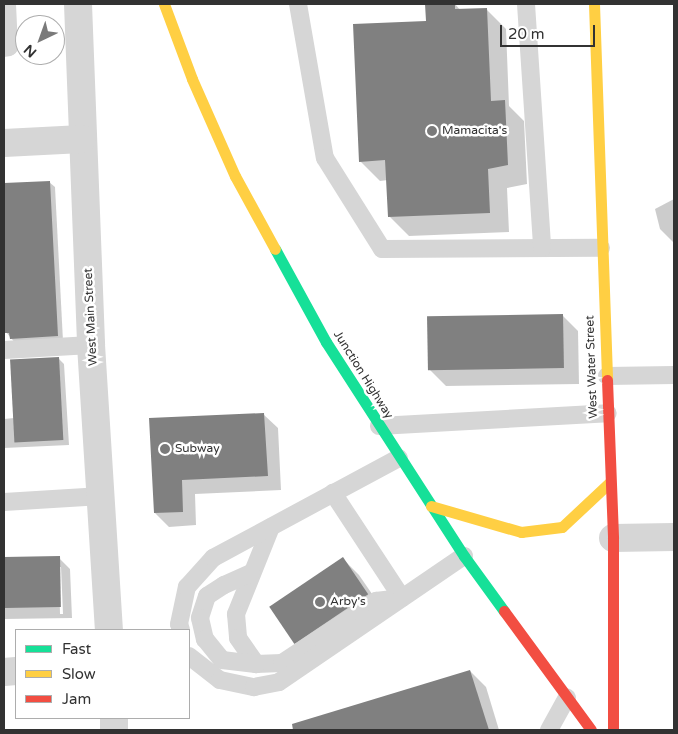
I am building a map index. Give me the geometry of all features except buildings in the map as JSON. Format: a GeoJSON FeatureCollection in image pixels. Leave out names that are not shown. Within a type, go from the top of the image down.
{"type":"FeatureCollection","features":[{"type":"Feature","properties":{"kind":"main road","name":"Junction Highway"},"geometry":{"type":"LineString","coordinates":[[164,4],[192,79],[235,176],[326,342],[399,458],[464,556],[591,730]]}},
{"type":"Feature","properties":{"kind":"main road","name":"West Water Street"},"geometry":{"type":"LineString","coordinates":[[594,4],[601,248],[613,538],[613,730]]}},
{"type":"Feature","properties":{"kind":"main road"},"geometry":{"type":"LineString","coordinates":[[431,506],[521,532],[562,527],[610,483]]}},
{"type":"Feature","properties":{"kind":"street","name":"West Main Street"},"geometry":{"type":"LineString","coordinates":[[78,4],[91,344],[109,629]]}},
{"type":"Feature","properties":{"kind":"street"},"geometry":{"type":"LineString","coordinates":[[4,143],[82,139]]}},
{"type":"Feature","properties":{"kind":"street"},"geometry":{"type":"LineString","coordinates":[[613,538],[674,537]]}},
{"type":"Feature","properties":{"kind":"lane"},"geometry":{"type":"LineString","coordinates":[[4,48],[9,48],[6,4]]}},
{"type":"Feature","properties":{"kind":"lane"},"geometry":{"type":"LineString","coordinates":[[298,4],[325,158],[382,249],[601,248]]}},
{"type":"Feature","properties":{"kind":"lane"},"geometry":{"type":"LineString","coordinates":[[526,4],[542,247]]}},
{"type":"Feature","properties":{"kind":"lane"},"geometry":{"type":"LineString","coordinates":[[4,350],[91,344]]}},
{"type":"Feature","properties":{"kind":"lane"},"geometry":{"type":"LineString","coordinates":[[607,376],[674,375]]}},
{"type":"Feature","properties":{"kind":"lane"},"geometry":{"type":"LineString","coordinates":[[379,426],[608,413]]}},
{"type":"Feature","properties":{"kind":"lane"},"geometry":{"type":"LineString","coordinates":[[181,629],[179,624],[187,587],[213,558],[399,458]]}},
{"type":"Feature","properties":{"kind":"lane"},"geometry":{"type":"LineString","coordinates":[[333,493],[402,598]]}},
{"type":"Feature","properties":{"kind":"lane"},"geometry":{"type":"LineString","coordinates":[[4,502],[102,496]]}},
{"type":"Feature","properties":{"kind":"lane"},"geometry":{"type":"LineString","coordinates":[[256,664],[238,638],[236,614],[270,527]]}},
{"type":"Feature","properties":{"kind":"lane"},"geometry":{"type":"LineString","coordinates":[[190,657],[220,680],[254,688],[279,682],[464,556]]}},
{"type":"Feature","properties":{"kind":"lane"},"geometry":{"type":"LineString","coordinates":[[251,573],[224,585],[208,596],[200,618],[205,639],[222,660],[256,664],[282,662],[376,600],[402,598]]}},
{"type":"Feature","properties":{"kind":"lane"},"geometry":{"type":"LineString","coordinates":[[549,730],[567,698]]}},
{"type":"Feature","properties":{"kind":"traffic: fast"},"geometry":{"type":"LineString","coordinates":[[275,249],[326,342],[464,556],[504,611]]}},
{"type":"Feature","properties":{"kind":"traffic: slow"},"geometry":{"type":"LineString","coordinates":[[164,4],[192,79],[235,176],[275,249]]}},
{"type":"Feature","properties":{"kind":"traffic: slow"},"geometry":{"type":"LineString","coordinates":[[594,4],[607,380]]}},
{"type":"Feature","properties":{"kind":"traffic: slow"},"geometry":{"type":"LineString","coordinates":[[431,506],[521,532],[562,527],[609,483]]}},
{"type":"Feature","properties":{"kind":"traffic: jam"},"geometry":{"type":"LineString","coordinates":[[607,380],[613,538],[613,730]]}},
{"type":"Feature","properties":{"kind":"traffic: jam"},"geometry":{"type":"LineString","coordinates":[[504,611],[591,730]]}},
{"type":"Feature","properties":{"kind":"place","name":"Mamacita's"},"geometry":{"type":"Point","coordinates":[432,131]}},
{"type":"Feature","properties":{"kind":"place","name":"Subway"},"geometry":{"type":"Point","coordinates":[165,449]}},
{"type":"Feature","properties":{"kind":"place","name":"Arby's"},"geometry":{"type":"Point","coordinates":[320,602]}}]}
